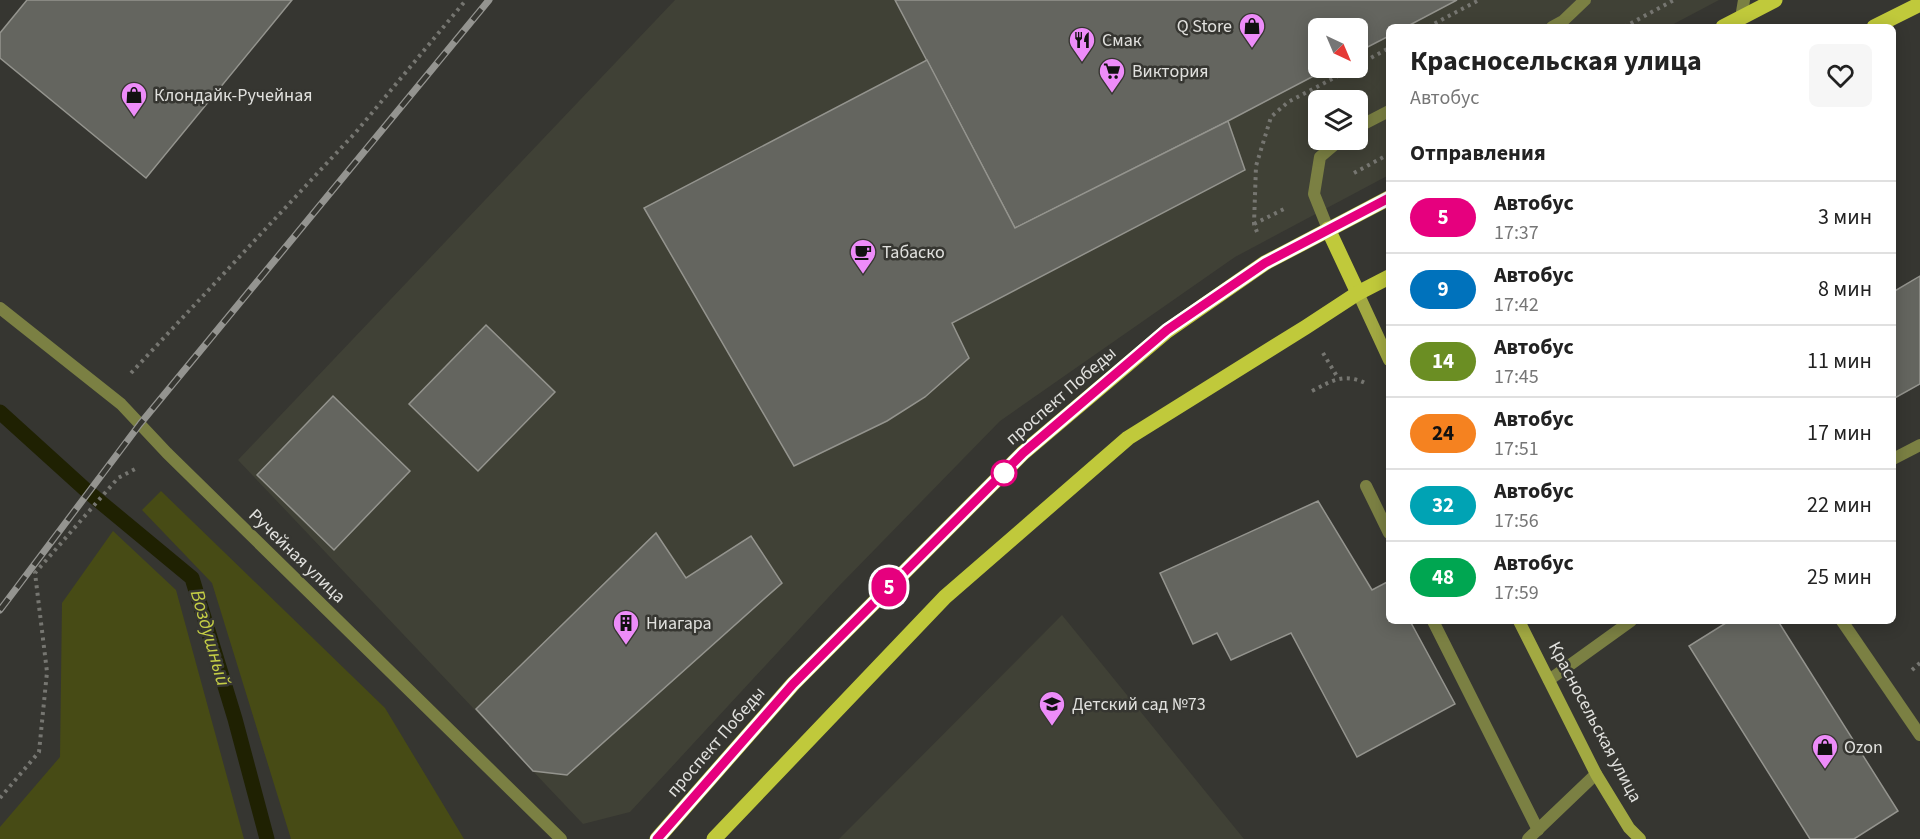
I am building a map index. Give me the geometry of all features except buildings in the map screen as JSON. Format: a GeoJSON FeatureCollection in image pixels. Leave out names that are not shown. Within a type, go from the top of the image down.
{"type":"FeatureCollection","features":[{"type":"Feature","properties":{"kind":"main road"},"geometry":{"type":"LineString","coordinates":[[1729,24],[1775,0]]}},
{"type":"Feature","properties":{"kind":"main road"},"geometry":{"type":"LineString","coordinates":[[1880,24],[1920,4]]}},
{"type":"Feature","properties":{"kind":"main road","name":"проспект Победы"},"geometry":{"type":"LineString","coordinates":[[657,839],[793,684],[1023,453],[1167,330],[1265,263],[1386,200]]}},
{"type":"Feature","properties":{"kind":"main road"},"geometry":{"type":"LineString","coordinates":[[1328,229],[1386,354]]}},
{"type":"Feature","properties":{"kind":"main road"},"geometry":{"type":"LineString","coordinates":[[714,839],[945,597],[1128,438],[1358,293],[1386,279]]}},
{"type":"Feature","properties":{"kind":"main road","name":"Красносельская улица"},"geometry":{"type":"LineString","coordinates":[[1521,624],[1596,774],[1629,828],[1640,839]]}},
{"type":"Feature","properties":{"kind":"street"},"geometry":{"type":"LineString","coordinates":[[1558,24],[1585,0]]}},
{"type":"Feature","properties":{"kind":"street"},"geometry":{"type":"LineString","coordinates":[[1741,18],[1744,0]]}},
{"type":"Feature","properties":{"kind":"street"},"geometry":{"type":"LineString","coordinates":[[1368,122],[1386,113]]}},
{"type":"Feature","properties":{"kind":"street"},"geometry":{"type":"LineString","coordinates":[[1328,150],[1320,157],[1314,194],[1328,229]]}},
{"type":"Feature","properties":{"kind":"street","name":"Ручейная улица"},"geometry":{"type":"LineString","coordinates":[[0,308],[127,409],[167,453],[561,839]]}},
{"type":"Feature","properties":{"kind":"street"},"geometry":{"type":"LineString","coordinates":[[1896,457],[1920,445]]}},
{"type":"Feature","properties":{"kind":"street"},"geometry":{"type":"LineString","coordinates":[[1366,486],[1386,527]]}},
{"type":"Feature","properties":{"kind":"street"},"geometry":{"type":"LineString","coordinates":[[1434,624],[1533,835],[1596,774]]}},
{"type":"Feature","properties":{"kind":"street"},"geometry":{"type":"LineString","coordinates":[[1549,680],[1626,624]]}},
{"type":"Feature","properties":{"kind":"street"},"geometry":{"type":"LineString","coordinates":[[1844,624],[1920,735]]}},
{"type":"Feature","properties":{"kind":"path"},"geometry":{"type":"LineString","coordinates":[[110,396],[356,132],[466,0]]}},
{"type":"Feature","properties":{"kind":"path"},"geometry":{"type":"LineString","coordinates":[[1434,24],[1479,0]]}},
{"type":"Feature","properties":{"kind":"path"},"geometry":{"type":"LineString","coordinates":[[1630,24],[1674,0]]}},
{"type":"Feature","properties":{"kind":"path"},"geometry":{"type":"LineString","coordinates":[[1368,60],[1386,50]]}},
{"type":"Feature","properties":{"kind":"path"},"geometry":{"type":"LineString","coordinates":[[1254,224],[1256,166],[1271,117],[1288,102],[1334,78]]}},
{"type":"Feature","properties":{"kind":"path"},"geometry":{"type":"LineString","coordinates":[[1312,391],[1338,378],[1358,379],[1368,385]]}},
{"type":"Feature","properties":{"kind":"path"},"geometry":{"type":"LineString","coordinates":[[0,798],[39,752],[47,672],[35,573],[118,478]]}},
{"type":"Feature","properties":{"kind":"shaded area"},"geometry":{"type":"Polygon","coordinates":[[[675,0],[1719,0],[1674,24],[1386,24],[1386,177],[1235,257],[1000,421],[839,586],[630,812],[583,824],[238,460],[675,0]]]}},
{"type":"Feature","properties":{"kind":"shaded area","name":"Детский сад №73"},"geometry":{"type":"Polygon","coordinates":[[[1062,615],[1244,839],[839,839],[1062,615]]]}},
{"type":"Feature","properties":{"kind":"green space"},"geometry":{"type":"Polygon","coordinates":[[[161,491],[385,708],[464,839],[291,839],[212,583],[142,510],[161,491]]]}},
{"type":"Feature","properties":{"kind":"green space"},"geometry":{"type":"Polygon","coordinates":[[[113,531],[176,590],[244,839],[0,839],[0,827],[60,757],[62,603],[113,531]]]}},
{"type":"Feature","properties":{"kind":"waterway","name":"Воздушный"},"geometry":{"type":"LineString","coordinates":[[0,412],[87,491],[192,578],[235,719],[267,839]]}},
{"type":"Feature","properties":{"kind":"railway"},"geometry":{"type":"LineString","coordinates":[[0,610],[140,424],[489,0]]}},
{"type":"Feature","properties":{"kind":"bus line","name":"5"},"geometry":{"type":"LineString","coordinates":[[657,839],[793,684],[1023,453],[1167,330],[1265,263],[1386,200]]}},
{"type":"Feature","properties":{"kind":"place","name":"Q Store"},"geometry":{"type":"Point","coordinates":[1252,49]}},
{"type":"Feature","properties":{"kind":"place","name":"Смак"},"geometry":{"type":"Point","coordinates":[1082,63]}},
{"type":"Feature","properties":{"kind":"place","name":"Виктория"},"geometry":{"type":"Point","coordinates":[1112,94]}},
{"type":"Feature","properties":{"kind":"place","name":"Клондайк-Ручейная"},"geometry":{"type":"Point","coordinates":[134,118]}},
{"type":"Feature","properties":{"kind":"place","name":"Табаско"},"geometry":{"type":"Point","coordinates":[863,275]}},
{"type":"Feature","properties":{"kind":"place","name":"Ниагара"},"geometry":{"type":"Point","coordinates":[626,646]}},
{"type":"Feature","properties":{"kind":"place","name":"Детский сад №73"},"geometry":{"type":"Point","coordinates":[1052,727]}},
{"type":"Feature","properties":{"kind":"place","name":"Ozon"},"geometry":{"type":"Point","coordinates":[1825,770]}}]}
